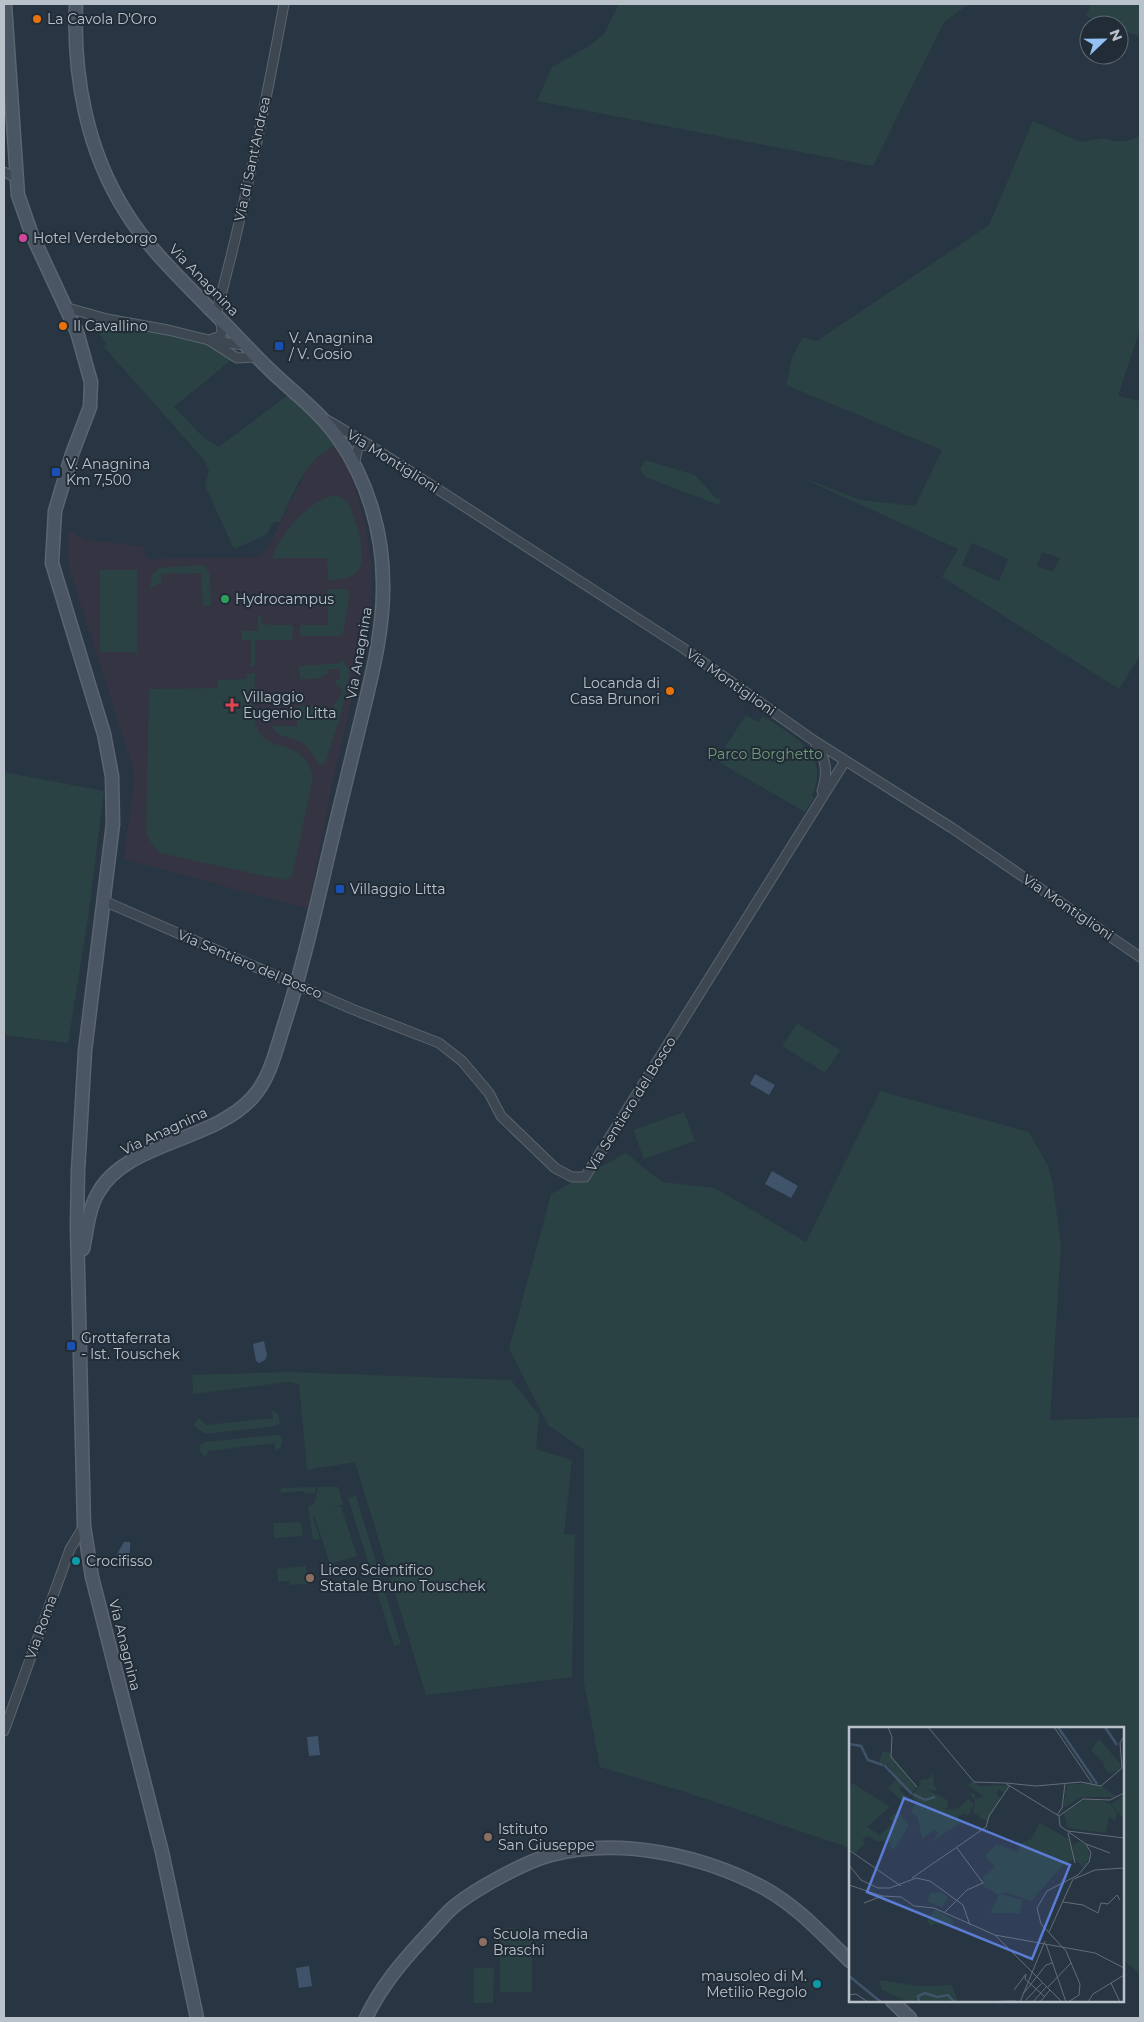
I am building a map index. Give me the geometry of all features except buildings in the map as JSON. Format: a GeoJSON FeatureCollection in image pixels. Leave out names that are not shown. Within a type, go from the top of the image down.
{"type":"FeatureCollection","features":[{"type":"Feature","properties":{"kind":"main road","name":"Via Anagnina"},"geometry":{"type":"LineString","coordinates":[[5,4],[14,109],[9,175],[26,220],[68,308],[83,348],[91,382],[90,407],[72,454],[55,511],[52,563],[104,734],[112,776],[113,824],[85,1051],[78,1171],[84,1526],[91,1573],[164,1859],[197,2014]]}},
{"type":"Feature","properties":{"kind":"main road","name":"Via Anagnina"},"geometry":{"type":"LineString","coordinates":[[76,4],[76,54],[80,86],[92,133],[110,182],[129,218],[151,246],[244,345],[318,415],[338,437],[354,465],[369,498],[380,540],[383,580],[382,614],[369,687],[297,983],[271,1067],[252,1098],[224,1119],[191,1136],[138,1156],[118,1169],[97,1194],[90,1212],[79,1271]]}},
{"type":"Feature","properties":{"kind":"main road"},"geometry":{"type":"LineString","coordinates":[[78,1171],[85,1189],[97,1194]]}},
{"type":"Feature","properties":{"kind":"main road"},"geometry":{"type":"LineString","coordinates":[[366,2018],[376,1998],[402,1962],[450,1910],[501,1876],[551,1855],[615,1847],[677,1855],[727,1870],[764,1888],[791,1905],[849,1960]]}},
{"type":"Feature","properties":{"kind":"main road"},"geometry":{"type":"LineString","coordinates":[[893,2002],[910,2018]]}},
{"type":"Feature","properties":{"kind":"street","name":"Via di Sant'Andrea"},"geometry":{"type":"LineString","coordinates":[[216,314],[256,148],[284,4]]}},
{"type":"Feature","properties":{"kind":"street"},"geometry":{"type":"LineString","coordinates":[[68,308],[107,319],[168,330],[209,340],[244,345]]}},
{"type":"Feature","properties":{"kind":"street"},"geometry":{"type":"LineString","coordinates":[[209,340],[221,336],[221,322],[216,314]]}},
{"type":"Feature","properties":{"kind":"street"},"geometry":{"type":"LineString","coordinates":[[209,340],[237,358],[256,357]]}},
{"type":"Feature","properties":{"kind":"street","name":"Via Montiglioni"},"geometry":{"type":"LineString","coordinates":[[318,415],[371,446],[684,648],[813,740],[952,828],[1140,957]]}},
{"type":"Feature","properties":{"kind":"street"},"geometry":{"type":"LineString","coordinates":[[354,465],[358,448],[362,445],[371,446]]}},
{"type":"Feature","properties":{"kind":"street","name":"Via Sentiero del Bosco"},"geometry":{"type":"LineString","coordinates":[[813,740],[824,754],[827,777],[818,803]]}},
{"type":"Feature","properties":{"kind":"street","name":"Via Sentiero del Bosco"},"geometry":{"type":"LineString","coordinates":[[104,901],[297,983],[352,1009],[439,1043],[462,1061],[489,1093],[501,1116],[555,1168],[572,1177],[585,1177],[845,761]]}},
{"type":"Feature","properties":{"kind":"street","name":"Via Roma"},"geometry":{"type":"LineString","coordinates":[[4,1731],[70,1549],[84,1526]]}},
{"type":"Feature","properties":{"kind":"shaded area","name":"Villaggio Eugenio Litta"},"geometry":{"type":"Polygon","coordinates":[[[337,445],[350,471],[365,524],[372,567],[372,591],[368,628],[331,790],[308,909],[124,859],[134,779],[132,765],[70,571],[67,555],[69,531],[88,540],[143,546],[146,559],[259,557],[268,547],[309,466],[326,449],[337,445]]]}},
{"type":"Feature","properties":{"kind":"shaded area"},"geometry":{"type":"Polygon","coordinates":[[[755,1074],[775,1085],[769,1095],[750,1084],[755,1074]]]}},
{"type":"Feature","properties":{"kind":"shaded area"},"geometry":{"type":"Polygon","coordinates":[[[772,1171],[798,1186],[791,1198],[765,1184],[772,1171]]]}},
{"type":"Feature","properties":{"kind":"shaded area"},"geometry":{"type":"Polygon","coordinates":[[[264,1341],[267,1355],[265,1360],[259,1363],[256,1361],[253,1344],[264,1341]]]}},
{"type":"Feature","properties":{"kind":"shaded area"},"geometry":{"type":"Polygon","coordinates":[[[124,1542],[130,1542],[129,1558],[128,1562],[120,1565],[117,1554],[124,1542]]]}},
{"type":"Feature","properties":{"kind":"shaded area"},"geometry":{"type":"Polygon","coordinates":[[[318,1736],[320,1755],[309,1756],[307,1737],[318,1736]]]}},
{"type":"Feature","properties":{"kind":"shaded area"},"geometry":{"type":"Polygon","coordinates":[[[309,1966],[312,1986],[299,1988],[296,1968],[309,1966]]]}},
{"type":"Feature","properties":{"kind":"green space"},"geometry":{"type":"Polygon","coordinates":[[[619,4],[969,4],[944,22],[873,166],[537,101],[552,67],[589,46],[604,34],[619,4]]]}},
{"type":"Feature","properties":{"kind":"green space"},"geometry":{"type":"Polygon","coordinates":[[[1091,4],[1140,4],[1140,37],[1129,33],[1129,15],[1086,15],[1091,4]]]}},
{"type":"Feature","properties":{"kind":"green space"},"geometry":{"type":"Polygon","coordinates":[[[1033,121],[1081,142],[1105,138],[1113,141],[1123,141],[1140,135],[1140,329],[1118,396],[1140,401],[1140,656],[1119,689],[942,577],[958,549],[795,475],[861,500],[915,506],[942,450],[786,385],[792,358],[803,337],[817,341],[989,225],[1033,121]],[[972,543],[962,565],[999,581],[1008,559],[972,543]],[[1042,552],[1037,566],[1053,571],[1060,558],[1042,552]]]}},
{"type":"Feature","properties":{"kind":"green space"},"geometry":{"type":"Polygon","coordinates":[[[101,324],[183,336],[214,348],[231,360],[174,407],[204,438],[219,447],[288,395],[306,410],[337,445],[317,458],[309,467],[296,488],[280,522],[274,522],[266,535],[234,549],[205,486],[209,471],[204,460],[104,347],[106,344],[97,331],[101,324]]]}},
{"type":"Feature","properties":{"kind":"green space"},"geometry":{"type":"Polygon","coordinates":[[[645,460],[695,475],[715,497],[721,499],[719,505],[645,477],[640,469],[645,460]]]}},
{"type":"Feature","properties":{"kind":"green space"},"geometry":{"type":"Polygon","coordinates":[[[335,495],[348,501],[357,526],[362,557],[361,566],[357,572],[340,579],[328,580],[327,558],[272,558],[282,538],[297,519],[315,504],[335,495]]]}},
{"type":"Feature","properties":{"kind":"green space"},"geometry":{"type":"Polygon","coordinates":[[[204,565],[210,575],[211,606],[203,606],[201,573],[161,574],[161,583],[150,588],[152,575],[159,568],[204,565]]]}},
{"type":"Feature","properties":{"kind":"green space"},"geometry":{"type":"Polygon","coordinates":[[[100,570],[137,570],[137,652],[100,652],[100,570]]]}},
{"type":"Feature","properties":{"kind":"green space"},"geometry":{"type":"Polygon","coordinates":[[[327,589],[347,589],[350,592],[343,633],[339,636],[300,636],[300,625],[328,625],[327,589]]]}},
{"type":"Feature","properties":{"kind":"green space"},"geometry":{"type":"Polygon","coordinates":[[[258,616],[261,616],[261,622],[269,625],[293,625],[292,640],[255,640],[255,666],[251,666],[251,640],[242,640],[242,631],[258,631],[258,616]]]}},
{"type":"Feature","properties":{"kind":"green space"},"geometry":{"type":"Polygon","coordinates":[[[342,659],[350,672],[341,714],[325,763],[320,765],[303,743],[277,733],[272,726],[297,726],[297,706],[327,706],[327,712],[334,712],[334,703],[342,696],[342,690],[336,685],[336,680],[340,680],[339,669],[328,669],[328,674],[322,675],[321,678],[300,679],[299,666],[340,663],[342,659]]]}},
{"type":"Feature","properties":{"kind":"green space"},"geometry":{"type":"Polygon","coordinates":[[[255,673],[254,709],[257,728],[262,736],[269,741],[294,750],[301,755],[308,764],[313,776],[293,873],[290,878],[284,880],[160,853],[149,840],[146,832],[149,689],[218,688],[218,680],[247,679],[247,674],[255,673]]]}},
{"type":"Feature","properties":{"kind":"green space","name":"Parco Borghetto"},"geometry":{"type":"Polygon","coordinates":[[[746,715],[758,722],[763,716],[797,739],[813,757],[817,768],[817,781],[812,796],[814,798],[805,812],[720,763],[728,750],[725,747],[746,715]]]}},
{"type":"Feature","properties":{"kind":"green space"},"geometry":{"type":"Polygon","coordinates":[[[4,772],[104,791],[88,918],[68,1043],[4,1035],[4,772]]]}},
{"type":"Feature","properties":{"kind":"green space"},"geometry":{"type":"Polygon","coordinates":[[[797,1023],[840,1050],[825,1073],[782,1046],[797,1023]]]}},
{"type":"Feature","properties":{"kind":"green space"},"geometry":{"type":"Polygon","coordinates":[[[880,1091],[1029,1132],[1048,1166],[1053,1186],[1061,1246],[1050,1420],[1140,1417],[1140,1974],[1124,1961],[1124,1727],[849,1727],[849,1848],[685,1792],[600,1767],[584,1683],[584,1450],[548,1425],[509,1349],[551,1194],[626,1153],[662,1182],[715,1188],[806,1242],[880,1091]]]}},
{"type":"Feature","properties":{"kind":"green space"},"geometry":{"type":"Polygon","coordinates":[[[684,1112],[695,1141],[644,1159],[633,1130],[684,1112]]]}},
{"type":"Feature","properties":{"kind":"green space"},"geometry":{"type":"Polygon","coordinates":[[[288,1372],[511,1380],[539,1415],[536,1449],[572,1460],[564,1535],[575,1534],[572,1677],[426,1695],[355,1462],[307,1470],[299,1384],[288,1382],[193,1394],[192,1375],[288,1372]]]}},
{"type":"Feature","properties":{"kind":"green space"},"geometry":{"type":"Polygon","coordinates":[[[272,1410],[279,1415],[280,1423],[275,1426],[205,1434],[193,1425],[199,1418],[206,1425],[273,1418],[272,1410]]]}},
{"type":"Feature","properties":{"kind":"green space"},"geometry":{"type":"Polygon","coordinates":[[[280,1435],[282,1440],[280,1448],[276,1451],[274,1443],[208,1451],[206,1458],[200,1452],[199,1446],[205,1442],[280,1435]]]}},
{"type":"Feature","properties":{"kind":"green space"},"geometry":{"type":"Polygon","coordinates":[[[316,1487],[315,1493],[305,1494],[304,1491],[280,1493],[281,1488],[316,1487]]]}},
{"type":"Feature","properties":{"kind":"green space"},"geometry":{"type":"Polygon","coordinates":[[[318,1487],[338,1487],[343,1504],[330,1509],[341,1506],[357,1556],[330,1564],[314,1515],[320,1539],[313,1540],[308,1506],[314,1504],[318,1487]]]}},
{"type":"Feature","properties":{"kind":"green space"},"geometry":{"type":"Polygon","coordinates":[[[356,1496],[401,1644],[394,1646],[348,1498],[356,1496]]]}},
{"type":"Feature","properties":{"kind":"green space"},"geometry":{"type":"Polygon","coordinates":[[[301,1522],[303,1536],[274,1538],[273,1523],[301,1522]]]}},
{"type":"Feature","properties":{"kind":"green space"},"geometry":{"type":"Polygon","coordinates":[[[306,1566],[308,1584],[289,1585],[289,1581],[278,1582],[277,1569],[306,1566]]]}},
{"type":"Feature","properties":{"kind":"green space"},"geometry":{"type":"Polygon","coordinates":[[[500,1928],[532,1929],[532,1992],[500,1992],[500,1928]]]}},
{"type":"Feature","properties":{"kind":"green space"},"geometry":{"type":"Polygon","coordinates":[[[474,1968],[494,1968],[493,2003],[474,2003],[474,1968]]]}},
{"type":"Feature","properties":{"kind":"place","name":"La Cavola D'Oro"},"geometry":{"type":"Point","coordinates":[37,19]}},
{"type":"Feature","properties":{"kind":"place","name":"Hotel Verdeborgo"},"geometry":{"type":"Point","coordinates":[23,238]}},
{"type":"Feature","properties":{"kind":"place","name":"Il Cavallino"},"geometry":{"type":"Point","coordinates":[63,326]}},
{"type":"Feature","properties":{"kind":"place","name":"V. Anagnina / V. Gosio"},"geometry":{"type":"Point","coordinates":[279,346]}},
{"type":"Feature","properties":{"kind":"place","name":"V. Anagnina Km 7,500"},"geometry":{"type":"Point","coordinates":[56,472]}},
{"type":"Feature","properties":{"kind":"place","name":"Hydrocampus"},"geometry":{"type":"Point","coordinates":[225,599]}},
{"type":"Feature","properties":{"kind":"place","name":"Locanda di Casa Brunori"},"geometry":{"type":"Point","coordinates":[670,691]}},
{"type":"Feature","properties":{"kind":"place","name":"Villaggio Eugenio Litta"},"geometry":{"type":"Point","coordinates":[232,705]}},
{"type":"Feature","properties":{"kind":"place","name":"Villaggio Litta"},"geometry":{"type":"Point","coordinates":[340,889]}},
{"type":"Feature","properties":{"kind":"place","name":"Grottaferrata - Ist. Touschek"},"geometry":{"type":"Point","coordinates":[71,1346]}},
{"type":"Feature","properties":{"kind":"place","name":"Crocifisso"},"geometry":{"type":"Point","coordinates":[76,1561]}},
{"type":"Feature","properties":{"kind":"place","name":"Liceo Scientifico Statale Bruno Touschek"},"geometry":{"type":"Point","coordinates":[310,1578]}},
{"type":"Feature","properties":{"kind":"place","name":"Istituto San Giuseppe"},"geometry":{"type":"Point","coordinates":[488,1837]}},
{"type":"Feature","properties":{"kind":"place","name":"Scuola media Braschi"},"geometry":{"type":"Point","coordinates":[483,1942]}},
{"type":"Feature","properties":{"kind":"place","name":"mausoleo di M. Metilio Regolo"},"geometry":{"type":"Point","coordinates":[817,1984]}}]}
